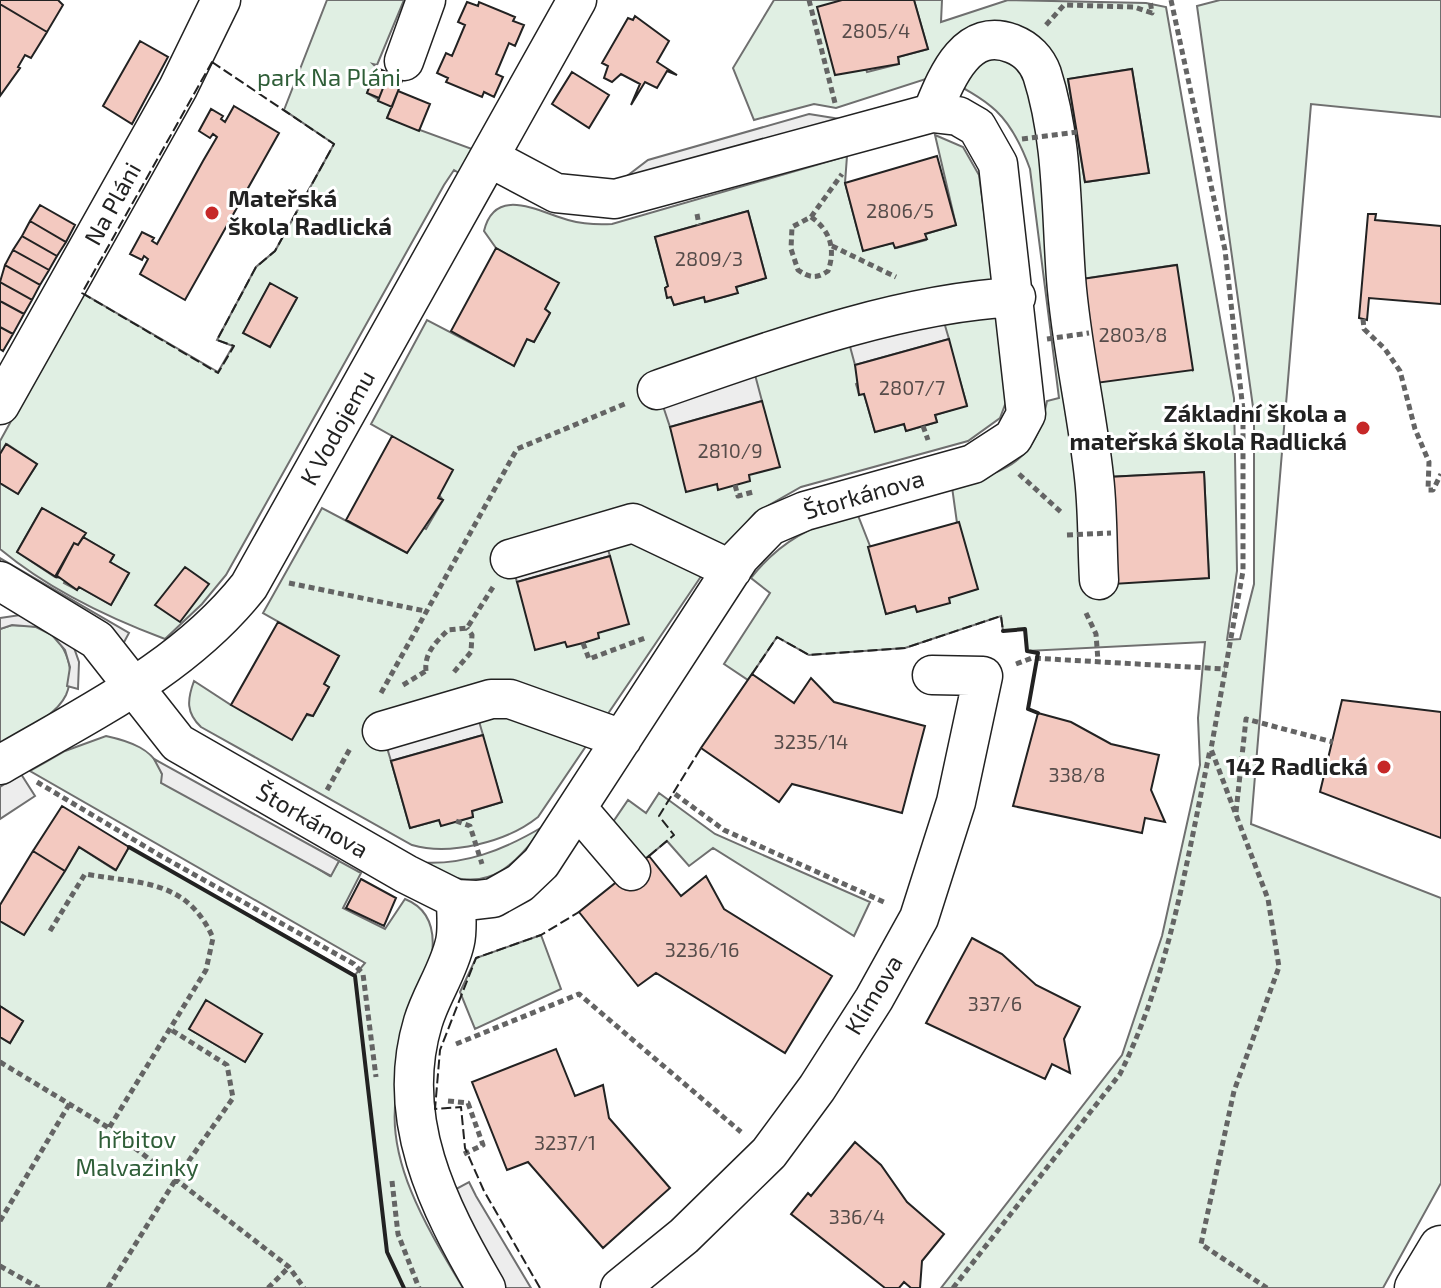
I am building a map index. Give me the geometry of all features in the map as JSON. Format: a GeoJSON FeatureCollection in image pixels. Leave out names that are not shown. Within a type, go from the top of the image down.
{"type":"FeatureCollection","features":[{"type":"Feature","properties":{"kind":"main road"},"geometry":{"type":"LineString","coordinates":[[1417,1288],[1441,1248]]}},
{"type":"Feature","properties":{"kind":"street","name":"Na Pláni"},"geometry":{"type":"LineString","coordinates":[[0,405],[171,101],[221,0]]}},
{"type":"Feature","properties":{"kind":"street"},"geometry":{"type":"LineString","coordinates":[[404,61],[426,0]]}},
{"type":"Feature","properties":{"kind":"street","name":"K Vodojemu"},"geometry":{"type":"LineString","coordinates":[[16,772],[193,646],[222,620],[249,586],[577,0]]}},
{"type":"Feature","properties":{"kind":"street"},"geometry":{"type":"LineString","coordinates":[[932,113],[946,79],[969,48],[998,40],[1028,52],[1042,74],[1062,181],[1066,281],[1094,478],[1099,580]]}},
{"type":"Feature","properties":{"kind":"street","name":"Štorkánova"},"geometry":{"type":"LineString","coordinates":[[0,581],[97,640],[178,743],[323,828],[456,899],[493,898],[520,883],[541,863],[732,570],[770,526],[805,511],[973,464],[1013,438],[1026,414],[1016,297],[998,164],[977,127],[958,116],[932,113],[615,199],[556,193],[490,158]]}},
{"type":"Feature","properties":{"kind":"street"},"geometry":{"type":"LineString","coordinates":[[657,390],[748,358],[948,302],[1016,297]]}},
{"type":"Feature","properties":{"kind":"street"},"geometry":{"type":"LineString","coordinates":[[510,559],[633,523],[732,570]]}},
{"type":"Feature","properties":{"kind":"street","name":"Klímova"},"geometry":{"type":"LineString","coordinates":[[620,1288],[684,1236],[769,1153],[817,1088],[874,999],[919,918],[956,802],[983,676],[932,675]]}},
{"type":"Feature","properties":{"kind":"street"},"geometry":{"type":"LineString","coordinates":[[372,723],[491,699],[510,699],[622,739]]}},
{"type":"Feature","properties":{"kind":"street"},"geometry":{"type":"LineString","coordinates":[[578,809],[631,871]]}},
{"type":"Feature","properties":{"kind":"street"},"geometry":{"type":"LineString","coordinates":[[456,899],[455,943],[423,1021],[412,1068],[415,1123],[427,1167],[455,1234],[486,1288]]}},
{"type":"Feature","properties":{"kind":"street"},"geometry":{"type":"LineString","coordinates":[[1438,1288],[1441,1283]]}},
{"type":"Feature","properties":{"kind":"path"},"geometry":{"type":"LineString","coordinates":[[809,0],[837,112],[826,110]]}},
{"type":"Feature","properties":{"kind":"path"},"geometry":{"type":"LineString","coordinates":[[1028,52],[1064,5],[1134,7],[1152,13],[1150,0]]}},
{"type":"Feature","properties":{"kind":"path"},"geometry":{"type":"LineString","coordinates":[[953,1288],[1120,1074],[1130,1054],[1168,947],[1211,749],[1243,571],[1243,410],[1225,250],[1171,0]]}},
{"type":"Feature","properties":{"kind":"path"},"geometry":{"type":"LineString","coordinates":[[1022,139],[1077,132]]}},
{"type":"Feature","properties":{"kind":"path"},"geometry":{"type":"LineString","coordinates":[[811,217],[822,225],[832,246],[828,271],[818,277],[808,277],[798,270],[789,236],[792,227],[811,217],[851,162]]}},
{"type":"Feature","properties":{"kind":"path"},"geometry":{"type":"LineString","coordinates":[[832,246],[948,302]]}},
{"type":"Feature","properties":{"kind":"path"},"geometry":{"type":"LineString","coordinates":[[1363,319],[1364,329],[1385,349],[1400,371],[1415,429],[1429,462],[1428,490],[1433,490],[1441,474]]}},
{"type":"Feature","properties":{"kind":"path"},"geometry":{"type":"LineString","coordinates":[[1047,339],[1089,333]]}},
{"type":"Feature","properties":{"kind":"path"},"geometry":{"type":"LineString","coordinates":[[321,801],[372,723],[425,611],[517,449],[657,390]]}},
{"type":"Feature","properties":{"kind":"path"},"geometry":{"type":"LineString","coordinates":[[998,450],[1065,517]]}},
{"type":"Feature","properties":{"kind":"path"},"geometry":{"type":"LineString","coordinates":[[1067,535],[1111,533]]}},
{"type":"Feature","properties":{"kind":"path"},"geometry":{"type":"LineString","coordinates":[[467,628],[510,559]]}},
{"type":"Feature","properties":{"kind":"path"},"geometry":{"type":"LineString","coordinates":[[277,580],[425,611]]}},
{"type":"Feature","properties":{"kind":"path"},"geometry":{"type":"LineString","coordinates":[[433,678],[426,671],[428,653],[448,630],[467,628]]}},
{"type":"Feature","properties":{"kind":"path"},"geometry":{"type":"LineString","coordinates":[[444,678],[471,652],[472,635],[467,628]]}},
{"type":"Feature","properties":{"kind":"path"},"geometry":{"type":"LineString","coordinates":[[583,643],[589,659],[658,633]]}},
{"type":"Feature","properties":{"kind":"path"},"geometry":{"type":"LineString","coordinates":[[1037,658],[1225,669]]}},
{"type":"Feature","properties":{"kind":"path"},"geometry":{"type":"LineString","coordinates":[[1236,813],[1246,719],[1333,742]]}},
{"type":"Feature","properties":{"kind":"path"},"geometry":{"type":"LineString","coordinates":[[1211,749],[1268,899],[1279,967],[1234,1091],[1201,1244],[1267,1288]]}},
{"type":"Feature","properties":{"kind":"path"},"geometry":{"type":"LineString","coordinates":[[16,772],[354,964],[363,974],[376,1080]]}},
{"type":"Feature","properties":{"kind":"path"},"geometry":{"type":"LineString","coordinates":[[675,794],[724,830],[919,918]]}},
{"type":"Feature","properties":{"kind":"path"},"geometry":{"type":"LineString","coordinates":[[466,852],[492,844]]}},
{"type":"Feature","properties":{"kind":"path"},"geometry":{"type":"LineString","coordinates":[[50,931],[85,874],[173,890],[193,904],[213,938],[206,970],[109,1128]]}},
{"type":"Feature","properties":{"kind":"path"},"geometry":{"type":"LineString","coordinates":[[412,1068],[432,1064],[440,1050],[579,994],[748,1138]]}},
{"type":"Feature","properties":{"kind":"path"},"geometry":{"type":"LineString","coordinates":[[108,1288],[176,1179],[233,1098],[227,1065],[170,1029]]}},
{"type":"Feature","properties":{"kind":"path"},"geometry":{"type":"LineString","coordinates":[[0,1062],[109,1128],[289,1267],[304,1288]]}},
{"type":"Feature","properties":{"kind":"path"},"geometry":{"type":"LineString","coordinates":[[442,1100],[468,1103],[483,1145],[464,1154]]}},
{"type":"Feature","properties":{"kind":"path"},"geometry":{"type":"LineString","coordinates":[[0,1221],[70,1103]]}},
{"type":"Feature","properties":{"kind":"path"},"geometry":{"type":"LineString","coordinates":[[392,1176],[398,1234],[419,1288]]}},
{"type":"Feature","properties":{"kind":"path"},"geometry":{"type":"LineString","coordinates":[[0,1266],[39,1288]]}},
{"type":"Feature","properties":{"kind":"path"},"geometry":{"type":"LineString","coordinates":[[268,1288],[289,1267]]}},
{"type":"Feature","properties":{"kind":"green space","name":"park Na Pláni"},"geometry":{"type":"Polygon","coordinates":[[[327,0],[404,0],[377,65],[373,64],[377,68],[367,93],[392,107],[387,118],[472,149],[459,173],[454,170],[444,185],[226,575],[202,604],[165,639],[78,601],[0,549],[0,483],[18,494],[37,464],[7,444],[0,454],[0,441],[82,293],[218,372],[233,346],[217,340],[256,267],[275,251],[334,144],[284,110],[327,0]],[[270,284],[244,332],[270,347],[297,298],[270,284]],[[42,508],[17,552],[55,577],[66,579],[64,583],[77,590],[79,587],[111,605],[129,573],[110,562],[114,555],[83,537],[85,533],[42,508]]]}},
{"type":"Feature","properties":{"kind":"green space"},"geometry":{"type":"Polygon","coordinates":[[[774,0],[842,0],[867,72],[899,64],[898,57],[928,49],[914,0],[942,0],[941,22],[1008,0],[1146,3],[1166,7],[1234,398],[1237,571],[1227,640],[1240,639],[1254,584],[1254,414],[1197,6],[1220,0],[1441,0],[1441,117],[1311,104],[1251,824],[1441,898],[1441,1183],[1383,1288],[941,1288],[1122,1055],[1162,936],[1200,765],[1198,718],[1205,642],[1027,651],[1025,629],[1003,631],[1001,616],[905,648],[809,655],[777,637],[748,680],[724,664],[770,593],[751,578],[762,565],[798,536],[857,513],[870,546],[886,614],[977,589],[957,523],[952,487],[1003,469],[1016,461],[1035,439],[1047,401],[1059,398],[1030,169],[1014,134],[996,111],[985,101],[938,75],[836,108],[814,104],[754,120],[733,68],[774,0]],[[1132,69],[1068,79],[1085,182],[1149,173],[1132,69]],[[1176,265],[1082,279],[1192,370],[1176,265]],[[1204,472],[1108,477],[1113,583],[1209,578],[1204,472]]]}},
{"type":"Feature","properties":{"kind":"green space"},"geometry":{"type":"Polygon","coordinates":[[[935,135],[963,147],[979,175],[1009,394],[1000,418],[968,441],[801,487],[755,513],[706,569],[538,817],[525,826],[495,840],[460,848],[412,845],[201,727],[193,717],[189,700],[194,681],[231,705],[313,716],[329,687],[324,684],[339,656],[263,613],[322,508],[407,553],[422,527],[426,529],[443,500],[392,436],[371,424],[427,320],[513,365],[527,339],[534,342],[550,313],[545,309],[558,283],[496,248],[484,231],[490,217],[498,209],[519,205],[574,221],[612,224],[847,156],[845,183],[863,250],[893,243],[896,248],[926,240],[925,234],[956,225],[935,135]],[[748,211],[655,237],[668,286],[665,288],[667,297],[671,297],[674,305],[704,297],[706,302],[737,293],[736,287],[766,278],[748,211]],[[948,339],[856,384],[859,394],[864,394],[875,432],[904,424],[906,431],[937,422],[935,415],[967,405],[948,339]],[[482,735],[391,761],[410,828],[439,820],[441,825],[473,817],[472,811],[502,802],[482,735]]]}},
{"type":"Feature","properties":{"kind":"green space"},"geometry":{"type":"Polygon","coordinates":[[[12,625],[37,627],[55,638],[69,664],[69,685],[54,711],[0,745],[0,629],[12,625]]]}},
{"type":"Feature","properties":{"kind":"green space","name":"hřbitov Malvazinky"},"geometry":{"type":"Polygon","coordinates":[[[106,736],[132,744],[154,758],[162,774],[330,876],[339,861],[361,873],[343,908],[385,929],[405,899],[425,914],[433,937],[432,954],[403,1062],[395,1123],[404,1173],[414,1198],[463,1288],[0,1288],[0,1037],[10,1043],[23,1021],[0,1006],[0,921],[24,935],[79,847],[115,870],[129,847],[355,975],[365,963],[30,771],[65,751],[106,736]],[[189,1029],[245,1062],[262,1034],[189,1029]]]}},
{"type":"Feature","properties":{"kind":"green space"},"geometry":{"type":"Polygon","coordinates":[[[659,793],[715,834],[870,902],[854,936],[713,848],[689,866],[667,841],[644,860],[613,822],[628,800],[646,813],[659,793]]]}},
{"type":"Feature","properties":{"kind":"green space"},"geometry":{"type":"Polygon","coordinates":[[[544,826],[516,859],[488,877],[473,880],[456,878],[415,862],[449,862],[482,855],[544,826]]]}},
{"type":"Feature","properties":{"kind":"green space"},"geometry":{"type":"Polygon","coordinates":[[[541,935],[561,989],[475,1029],[460,992],[476,958],[541,935]]]}},
{"type":"Feature","properties":{"kind":"shaded area"},"geometry":{"type":"Polygon","coordinates":[[[809,114],[840,119],[623,179],[648,160],[809,114]]]}},
{"type":"Feature","properties":{"kind":"shaded area"},"geometry":{"type":"Polygon","coordinates":[[[941,312],[949,339],[855,365],[848,339],[941,312]]]}},
{"type":"Feature","properties":{"kind":"shaded area"},"geometry":{"type":"Polygon","coordinates":[[[754,371],[762,401],[670,427],[661,400],[754,371]]]}},
{"type":"Feature","properties":{"kind":"shaded area"},"geometry":{"type":"Polygon","coordinates":[[[602,531],[610,556],[517,582],[510,559],[602,531]]]}},
{"type":"Feature","properties":{"kind":"shaded area"},"geometry":{"type":"Polygon","coordinates":[[[0,558],[129,633],[123,644],[0,572],[0,558]]]}},
{"type":"Feature","properties":{"kind":"shaded area"},"geometry":{"type":"Polygon","coordinates":[[[27,614],[73,645],[79,662],[78,689],[67,686],[70,667],[65,650],[52,635],[36,627],[12,625],[0,629],[0,618],[27,614]]]}},
{"type":"Feature","properties":{"kind":"shaded area"},"geometry":{"type":"Polygon","coordinates":[[[474,704],[483,735],[391,761],[382,731],[474,704]]]}},
{"type":"Feature","properties":{"kind":"shaded area"},"geometry":{"type":"Polygon","coordinates":[[[154,759],[339,861],[331,876],[161,783],[162,774],[154,759]]]}},
{"type":"Feature","properties":{"kind":"shaded area"},"geometry":{"type":"Polygon","coordinates":[[[21,774],[35,796],[0,819],[0,787],[21,774]]]}},
{"type":"Feature","properties":{"kind":"shaded area"},"geometry":{"type":"Polygon","coordinates":[[[469,1182],[531,1288],[497,1288],[445,1195],[469,1182]]]}},
{"type":"Feature","properties":{"kind":"building"},"geometry":{"type":"Polygon","coordinates":[[[0,0],[58,0],[63,5],[47,32],[0,4],[0,0]]]}},
{"type":"Feature","properties":{"kind":"building"},"geometry":{"type":"Polygon","coordinates":[[[842,0],[914,0],[928,49],[898,57],[899,64],[835,75],[817,7],[842,0]]]}},
{"type":"Feature","properties":{"kind":"building"},"geometry":{"type":"Polygon","coordinates":[[[467,2],[478,6],[479,2],[515,17],[513,21],[524,25],[515,46],[509,43],[496,74],[503,77],[494,97],[484,92],[482,97],[446,82],[448,78],[437,73],[446,53],[452,56],[465,25],[458,22],[467,2]]]}},
{"type":"Feature","properties":{"kind":"building"},"geometry":{"type":"Polygon","coordinates":[[[0,4],[47,32],[31,58],[25,55],[20,68],[0,96],[0,4]]]}},
{"type":"Feature","properties":{"kind":"building"},"geometry":{"type":"Polygon","coordinates":[[[635,16],[669,41],[657,62],[677,75],[667,71],[657,88],[645,82],[631,105],[640,84],[621,74],[612,82],[604,78],[608,66],[602,63],[628,18],[633,20],[635,16]]]}},
{"type":"Feature","properties":{"kind":"building"},"geometry":{"type":"Polygon","coordinates":[[[140,41],[168,57],[132,124],[103,106],[140,41]]]}},
{"type":"Feature","properties":{"kind":"building"},"geometry":{"type":"Polygon","coordinates":[[[377,68],[389,73],[379,98],[367,93],[377,68]]]}},
{"type":"Feature","properties":{"kind":"building"},"geometry":{"type":"Polygon","coordinates":[[[1132,69],[1149,173],[1085,182],[1068,79],[1132,69]]]}},
{"type":"Feature","properties":{"kind":"building"},"geometry":{"type":"Polygon","coordinates":[[[572,72],[609,95],[589,128],[552,104],[572,72]]]}},
{"type":"Feature","properties":{"kind":"building"},"geometry":{"type":"Polygon","coordinates":[[[389,73],[403,78],[392,107],[378,101],[389,73]]]}},
{"type":"Feature","properties":{"kind":"building"},"geometry":{"type":"Polygon","coordinates":[[[398,91],[430,104],[419,131],[387,118],[398,91]]]}},
{"type":"Feature","properties":{"kind":"building"},"geometry":{"type":"Polygon","coordinates":[[[234,106],[279,133],[185,300],[140,274],[148,259],[144,256],[142,260],[130,254],[142,232],[154,238],[152,241],[157,244],[217,137],[213,134],[210,138],[199,131],[211,109],[223,116],[221,119],[225,122],[234,106]]]}},
{"type":"Feature","properties":{"kind":"building"},"geometry":{"type":"Polygon","coordinates":[[[937,156],[956,225],[925,234],[927,239],[895,248],[893,243],[863,251],[845,183],[937,156]]]}},
{"type":"Feature","properties":{"kind":"building"},"geometry":{"type":"Polygon","coordinates":[[[40,205],[75,225],[66,242],[30,221],[40,205]]]}},
{"type":"Feature","properties":{"kind":"building"},"geometry":{"type":"Polygon","coordinates":[[[748,211],[766,278],[736,287],[738,293],[705,302],[704,297],[674,305],[671,297],[667,298],[665,288],[668,286],[655,237],[748,211]]]}},
{"type":"Feature","properties":{"kind":"building"},"geometry":{"type":"Polygon","coordinates":[[[1368,214],[1376,214],[1375,220],[1441,226],[1441,304],[1369,298],[1367,320],[1359,318],[1368,214]]]}},
{"type":"Feature","properties":{"kind":"building"},"geometry":{"type":"Polygon","coordinates":[[[30,221],[66,242],[57,256],[22,236],[30,221]]]}},
{"type":"Feature","properties":{"kind":"building"},"geometry":{"type":"Polygon","coordinates":[[[22,236],[57,256],[49,270],[13,250],[22,236]]]}},
{"type":"Feature","properties":{"kind":"building"},"geometry":{"type":"Polygon","coordinates":[[[496,248],[559,283],[545,309],[550,313],[534,342],[527,339],[514,366],[451,331],[496,248]]]}},
{"type":"Feature","properties":{"kind":"building"},"geometry":{"type":"Polygon","coordinates":[[[13,250],[49,270],[40,285],[5,265],[13,250]]]}},
{"type":"Feature","properties":{"kind":"building"},"geometry":{"type":"Polygon","coordinates":[[[5,265],[40,285],[32,300],[0,282],[5,265]]]}},
{"type":"Feature","properties":{"kind":"building"},"geometry":{"type":"Polygon","coordinates":[[[1177,265],[1193,370],[1096,383],[1082,279],[1177,265]]]}},
{"type":"Feature","properties":{"kind":"building"},"geometry":{"type":"Polygon","coordinates":[[[0,282],[32,300],[24,314],[0,301],[0,282]]]}},
{"type":"Feature","properties":{"kind":"building"},"geometry":{"type":"Polygon","coordinates":[[[270,283],[297,298],[270,347],[243,333],[270,283]]]}},
{"type":"Feature","properties":{"kind":"building"},"geometry":{"type":"Polygon","coordinates":[[[0,301],[24,314],[13,334],[0,327],[0,301]]]}},
{"type":"Feature","properties":{"kind":"building"},"geometry":{"type":"Polygon","coordinates":[[[0,327],[13,334],[3,351],[0,349],[0,327]]]}},
{"type":"Feature","properties":{"kind":"building"},"geometry":{"type":"Polygon","coordinates":[[[949,339],[967,406],[935,415],[937,422],[906,431],[904,424],[875,432],[864,394],[859,395],[855,365],[949,339]]]}},
{"type":"Feature","properties":{"kind":"building"},"geometry":{"type":"Polygon","coordinates":[[[762,401],[780,467],[749,475],[750,481],[718,490],[717,484],[686,492],[670,427],[762,401]]]}},
{"type":"Feature","properties":{"kind":"building"},"geometry":{"type":"Polygon","coordinates":[[[392,436],[453,470],[438,498],[443,500],[407,553],[346,520],[392,436]]]}},
{"type":"Feature","properties":{"kind":"building"},"geometry":{"type":"Polygon","coordinates":[[[6,444],[37,464],[18,494],[0,483],[0,454],[6,444]]]}},
{"type":"Feature","properties":{"kind":"building"},"geometry":{"type":"Polygon","coordinates":[[[1204,472],[1209,578],[1113,584],[1107,477],[1204,472]]]}},
{"type":"Feature","properties":{"kind":"building"},"geometry":{"type":"Polygon","coordinates":[[[42,508],[86,533],[78,545],[74,543],[56,577],[17,552],[42,508]]]}},
{"type":"Feature","properties":{"kind":"building"},"geometry":{"type":"Polygon","coordinates":[[[959,522],[978,589],[949,598],[950,603],[917,612],[915,606],[886,614],[868,547],[959,522]]]}},
{"type":"Feature","properties":{"kind":"building"},"geometry":{"type":"Polygon","coordinates":[[[83,537],[114,555],[110,562],[129,573],[111,605],[79,587],[77,590],[56,575],[74,543],[78,545],[83,537]]]}},
{"type":"Feature","properties":{"kind":"building"},"geometry":{"type":"Polygon","coordinates":[[[610,556],[629,624],[598,633],[599,638],[583,643],[567,647],[565,642],[535,650],[517,582],[610,556]]]}},
{"type":"Feature","properties":{"kind":"building"},"geometry":{"type":"Polygon","coordinates":[[[185,567],[209,584],[180,622],[155,605],[185,567]]]}},
{"type":"Feature","properties":{"kind":"building"},"geometry":{"type":"Polygon","coordinates":[[[278,622],[339,656],[324,684],[329,687],[313,716],[307,714],[292,740],[231,705],[278,622]]]}},
{"type":"Feature","properties":{"kind":"building"},"geometry":{"type":"Polygon","coordinates":[[[752,674],[794,703],[811,678],[834,702],[925,726],[902,813],[792,784],[779,802],[701,748],[752,674]]]}},
{"type":"Feature","properties":{"kind":"building","name":"142 Radlická"},"geometry":{"type":"Polygon","coordinates":[[[1342,700],[1441,712],[1441,838],[1320,792],[1342,700]]]}},
{"type":"Feature","properties":{"kind":"building"},"geometry":{"type":"Polygon","coordinates":[[[1038,713],[1071,722],[1111,744],[1159,755],[1151,790],[1165,822],[1145,818],[1142,833],[1013,806],[1038,713]]]}},
{"type":"Feature","properties":{"kind":"building"},"geometry":{"type":"Polygon","coordinates":[[[483,735],[502,802],[472,811],[473,817],[441,826],[439,820],[410,828],[391,761],[483,735]]]}},
{"type":"Feature","properties":{"kind":"building"},"geometry":{"type":"Polygon","coordinates":[[[62,806],[129,847],[116,870],[79,847],[65,871],[33,851],[62,806]]]}},
{"type":"Feature","properties":{"kind":"building"},"geometry":{"type":"Polygon","coordinates":[[[33,851],[65,871],[24,935],[0,921],[0,905],[33,851]]]}},
{"type":"Feature","properties":{"kind":"building"},"geometry":{"type":"Polygon","coordinates":[[[649,856],[681,896],[706,876],[724,909],[832,976],[785,1053],[656,973],[638,986],[579,912],[649,856]]]}},
{"type":"Feature","properties":{"kind":"building"},"geometry":{"type":"Polygon","coordinates":[[[361,879],[396,898],[384,926],[346,908],[361,879]]]}},
{"type":"Feature","properties":{"kind":"building"},"geometry":{"type":"Polygon","coordinates":[[[972,938],[1002,954],[1036,985],[1080,1007],[1064,1039],[1070,1073],[1052,1064],[1045,1079],[926,1023],[972,938]]]}},
{"type":"Feature","properties":{"kind":"building"},"geometry":{"type":"Polygon","coordinates":[[[206,1000],[262,1034],[245,1062],[189,1029],[206,1000]]]}},
{"type":"Feature","properties":{"kind":"building"},"geometry":{"type":"Polygon","coordinates":[[[0,1006],[23,1021],[10,1043],[0,1037],[0,1006]]]}},
{"type":"Feature","properties":{"kind":"building"},"geometry":{"type":"Polygon","coordinates":[[[556,1049],[575,1096],[603,1085],[609,1118],[670,1188],[603,1248],[528,1162],[507,1170],[472,1082],[556,1049]]]}},
{"type":"Feature","properties":{"kind":"building"},"geometry":{"type":"Polygon","coordinates":[[[855,1142],[881,1165],[907,1202],[944,1234],[922,1261],[920,1288],[911,1288],[904,1282],[899,1288],[885,1288],[791,1214],[808,1193],[811,1196],[855,1142]]]}},
{"type":"Feature","properties":{"kind":"fence"},"geometry":{"type":"LineString","coordinates":[[212,62],[334,144],[275,251],[256,267],[217,340],[234,346],[218,373],[82,293],[212,62]]}},
{"type":"Feature","properties":{"kind":"fence"},"geometry":{"type":"LineString","coordinates":[[752,674],[777,637],[809,655],[905,648],[1001,616],[1003,631]]}},
{"type":"Feature","properties":{"kind":"fence"},"geometry":{"type":"LineString","coordinates":[[649,856],[674,835],[659,816],[701,748]]}},
{"type":"Feature","properties":{"kind":"fence"},"geometry":{"type":"LineString","coordinates":[[540,1288],[484,1191],[465,1148],[461,1107],[435,1109],[440,1050],[476,958],[541,935],[579,912]]}},
{"type":"Feature","properties":{"kind":"wall"},"geometry":{"type":"LineString","coordinates":[[1003,631],[1025,629],[1027,651],[1038,653],[1028,709],[1038,713]]}},
{"type":"Feature","properties":{"kind":"wall"},"geometry":{"type":"LineString","coordinates":[[129,847],[355,976],[387,1252],[404,1288]]}},
{"type":"Feature","properties":{"kind":"place","name":"Mateřská škola Radlická"},"geometry":{"type":"Point","coordinates":[212,213]}},
{"type":"Feature","properties":{"kind":"place","name":"Základní škola a mateřská škola Radlická"},"geometry":{"type":"Point","coordinates":[1363,428]}},
{"type":"Feature","properties":{"kind":"place","name":"142 Radlická"},"geometry":{"type":"Point","coordinates":[1384,767]}}]}
